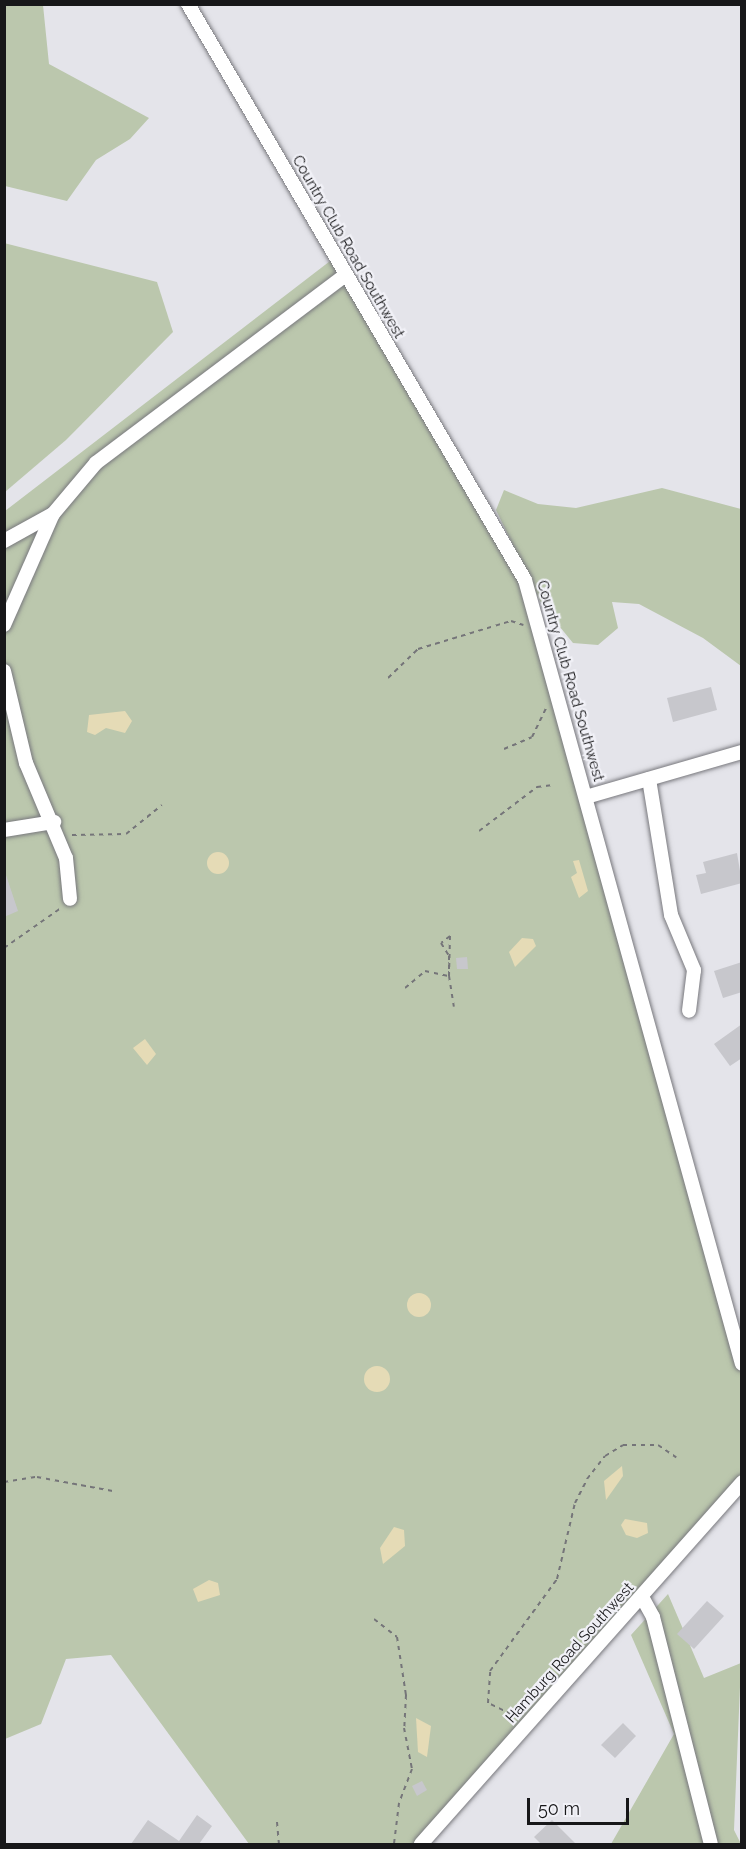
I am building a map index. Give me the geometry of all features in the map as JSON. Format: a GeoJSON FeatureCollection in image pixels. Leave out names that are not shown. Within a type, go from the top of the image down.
{"type":"FeatureCollection","features":[{"type":"Feature","properties":{"kind":"street","name":"Country Club Road Southwest"},"geometry":{"type":"LineString","coordinates":[[188,4],[344,276],[525,580],[741,1364]]}},
{"type":"Feature","properties":{"kind":"street"},"geometry":{"type":"LineString","coordinates":[[4,626],[53,514],[96,463],[344,276]]}},
{"type":"Feature","properties":{"kind":"street"},"geometry":{"type":"LineString","coordinates":[[4,541],[53,514]]}},
{"type":"Feature","properties":{"kind":"street"},"geometry":{"type":"LineString","coordinates":[[4,670],[26,763],[60,838],[70,898]]}},
{"type":"Feature","properties":{"kind":"street"},"geometry":{"type":"LineString","coordinates":[[586,797],[741,752]]}},
{"type":"Feature","properties":{"kind":"street"},"geometry":{"type":"LineString","coordinates":[[649,779],[671,915],[694,970],[689,1011]]}},
{"type":"Feature","properties":{"kind":"street"},"geometry":{"type":"LineString","coordinates":[[4,830],[54,822]]}},
{"type":"Feature","properties":{"kind":"street","name":"Hamburg Road Southwest"},"geometry":{"type":"LineString","coordinates":[[421,1845],[741,1482]]}},
{"type":"Feature","properties":{"kind":"street"},"geometry":{"type":"LineString","coordinates":[[642,1597],[653,1617],[711,1845]]}},
{"type":"Feature","properties":{"kind":"path"},"geometry":{"type":"LineString","coordinates":[[388,678],[406,655],[427,646],[511,621],[522,623],[528,633]]}},
{"type":"Feature","properties":{"kind":"path"},"geometry":{"type":"LineString","coordinates":[[504,749],[540,728],[545,701]]}},
{"type":"Feature","properties":{"kind":"path"},"geometry":{"type":"LineString","coordinates":[[479,831],[537,787],[553,785]]}},
{"type":"Feature","properties":{"kind":"path"},"geometry":{"type":"LineString","coordinates":[[60,838],[126,834],[162,805]]}},
{"type":"Feature","properties":{"kind":"path"},"geometry":{"type":"LineString","coordinates":[[4,948],[70,898]]}},
{"type":"Feature","properties":{"kind":"path"},"geometry":{"type":"LineString","coordinates":[[449,956],[441,943],[445,936],[454,942],[449,956],[454,1006]]}},
{"type":"Feature","properties":{"kind":"path"},"geometry":{"type":"LineString","coordinates":[[405,988],[425,971],[450,976]]}},
{"type":"Feature","properties":{"kind":"path"},"geometry":{"type":"LineString","coordinates":[[511,1714],[488,1703],[490,1671],[557,1579],[575,1503],[587,1479],[604,1456],[623,1445],[658,1445],[676,1457]]}},
{"type":"Feature","properties":{"kind":"path"},"geometry":{"type":"LineString","coordinates":[[4,1482],[37,1477],[112,1491]]}},
{"type":"Feature","properties":{"kind":"path"},"geometry":{"type":"LineString","coordinates":[[374,1619],[397,1637],[406,1695],[404,1728],[412,1769],[399,1803],[394,1845]]}},
{"type":"Feature","properties":{"kind":"path"},"geometry":{"type":"LineString","coordinates":[[278,1822],[279,1845]]}},
{"type":"Feature","properties":{"kind":"green space"},"geometry":{"type":"Polygon","coordinates":[[[5,4],[43,5],[49,64],[149,118],[130,139],[96,160],[67,201],[5,186],[5,4]]]}},
{"type":"Feature","properties":{"kind":"green space"},"geometry":{"type":"Polygon","coordinates":[[[4,243],[157,282],[173,332],[66,440],[5,492],[4,243]]]}},
{"type":"Feature","properties":{"kind":"green space"},"geometry":{"type":"Polygon","coordinates":[[[334,258],[525,580],[741,1364],[741,1482],[421,1844],[249,1844],[111,1655],[66,1659],[41,1724],[5,1739],[5,511],[334,258]]]}},
{"type":"Feature","properties":{"kind":"green space"},"geometry":{"type":"Polygon","coordinates":[[[662,488],[741,509],[741,666],[703,638],[639,604],[612,602],[618,628],[598,645],[573,643],[542,605],[496,510],[504,490],[538,504],[576,508],[662,488]]]}},
{"type":"Feature","properties":{"kind":"green space"},"geometry":{"type":"Polygon","coordinates":[[[668,1594],[704,1678],[741,1663],[734,1830],[741,1844],[611,1844],[674,1734],[631,1635],[668,1594]]]}},
{"type":"Feature","properties":{"kind":"sand"},"geometry":{"type":"Polygon","coordinates":[[[125,711],[132,721],[125,733],[106,728],[95,735],[87,732],[89,715],[125,711]]]}},
{"type":"Feature","properties":{"kind":"sand"},"geometry":{"type":"Polygon","coordinates":[[[218,852],[226,855],[229,863],[226,871],[218,874],[210,871],[207,863],[210,855],[218,852]]]}},
{"type":"Feature","properties":{"kind":"sand"},"geometry":{"type":"Polygon","coordinates":[[[579,860],[588,891],[579,898],[571,877],[577,873],[573,861],[579,860]]]}},
{"type":"Feature","properties":{"kind":"sand"},"geometry":{"type":"Polygon","coordinates":[[[522,938],[533,939],[536,946],[515,967],[509,952],[522,938]]]}},
{"type":"Feature","properties":{"kind":"sand"},"geometry":{"type":"Polygon","coordinates":[[[145,1039],[156,1054],[147,1065],[133,1048],[145,1039]]]}},
{"type":"Feature","properties":{"kind":"sand"},"geometry":{"type":"Polygon","coordinates":[[[419,1293],[428,1296],[431,1305],[428,1314],[419,1317],[410,1314],[407,1305],[410,1296],[419,1293]]]}},
{"type":"Feature","properties":{"kind":"sand"},"geometry":{"type":"Polygon","coordinates":[[[377,1366],[386,1370],[390,1379],[386,1388],[377,1392],[368,1388],[364,1379],[368,1370],[377,1366]]]}},
{"type":"Feature","properties":{"kind":"sand"},"geometry":{"type":"Polygon","coordinates":[[[622,1466],[623,1476],[606,1500],[604,1481],[622,1466]]]}},
{"type":"Feature","properties":{"kind":"sand"},"geometry":{"type":"Polygon","coordinates":[[[625,1519],[647,1523],[648,1533],[637,1538],[626,1535],[621,1525],[625,1519]]]}},
{"type":"Feature","properties":{"kind":"sand"},"geometry":{"type":"Polygon","coordinates":[[[394,1527],[404,1530],[405,1546],[383,1564],[380,1548],[394,1527]]]}},
{"type":"Feature","properties":{"kind":"sand"},"geometry":{"type":"Polygon","coordinates":[[[209,1580],[218,1583],[220,1595],[198,1602],[193,1589],[209,1580]]]}},
{"type":"Feature","properties":{"kind":"sand"},"geometry":{"type":"Polygon","coordinates":[[[416,1718],[431,1726],[427,1757],[418,1752],[416,1718]]]}},
{"type":"Feature","properties":{"kind":"building"},"geometry":{"type":"Polygon","coordinates":[[[711,687],[717,710],[673,722],[667,698],[711,687]]]}},
{"type":"Feature","properties":{"kind":"building"},"geometry":{"type":"Polygon","coordinates":[[[737,853],[742,883],[701,894],[696,875],[706,873],[703,862],[737,853]]]}},
{"type":"Feature","properties":{"kind":"building"},"geometry":{"type":"Polygon","coordinates":[[[4,872],[18,911],[4,917],[4,872]]]}},
{"type":"Feature","properties":{"kind":"building"},"geometry":{"type":"Polygon","coordinates":[[[467,957],[468,969],[457,969],[456,958],[467,957]]]}},
{"type":"Feature","properties":{"kind":"building"},"geometry":{"type":"Polygon","coordinates":[[[742,962],[742,992],[723,998],[714,971],[742,962]]]}},
{"type":"Feature","properties":{"kind":"building"},"geometry":{"type":"Polygon","coordinates":[[[742,1024],[742,1058],[730,1066],[714,1044],[742,1024]]]}},
{"type":"Feature","properties":{"kind":"building"},"geometry":{"type":"Polygon","coordinates":[[[707,1601],[724,1616],[694,1649],[677,1634],[707,1601]]]}},
{"type":"Feature","properties":{"kind":"building"},"geometry":{"type":"Polygon","coordinates":[[[623,1723],[636,1736],[615,1758],[601,1745],[623,1723]]]}},
{"type":"Feature","properties":{"kind":"building"},"geometry":{"type":"Polygon","coordinates":[[[422,1781],[427,1790],[417,1796],[412,1786],[422,1781]]]}},
{"type":"Feature","properties":{"kind":"building"},"geometry":{"type":"Polygon","coordinates":[[[197,1815],[212,1826],[199,1844],[131,1844],[148,1820],[179,1841],[197,1815]]]}},
{"type":"Feature","properties":{"kind":"building"},"geometry":{"type":"Polygon","coordinates":[[[552,1820],[576,1844],[541,1844],[534,1837],[552,1820]]]}}]}
